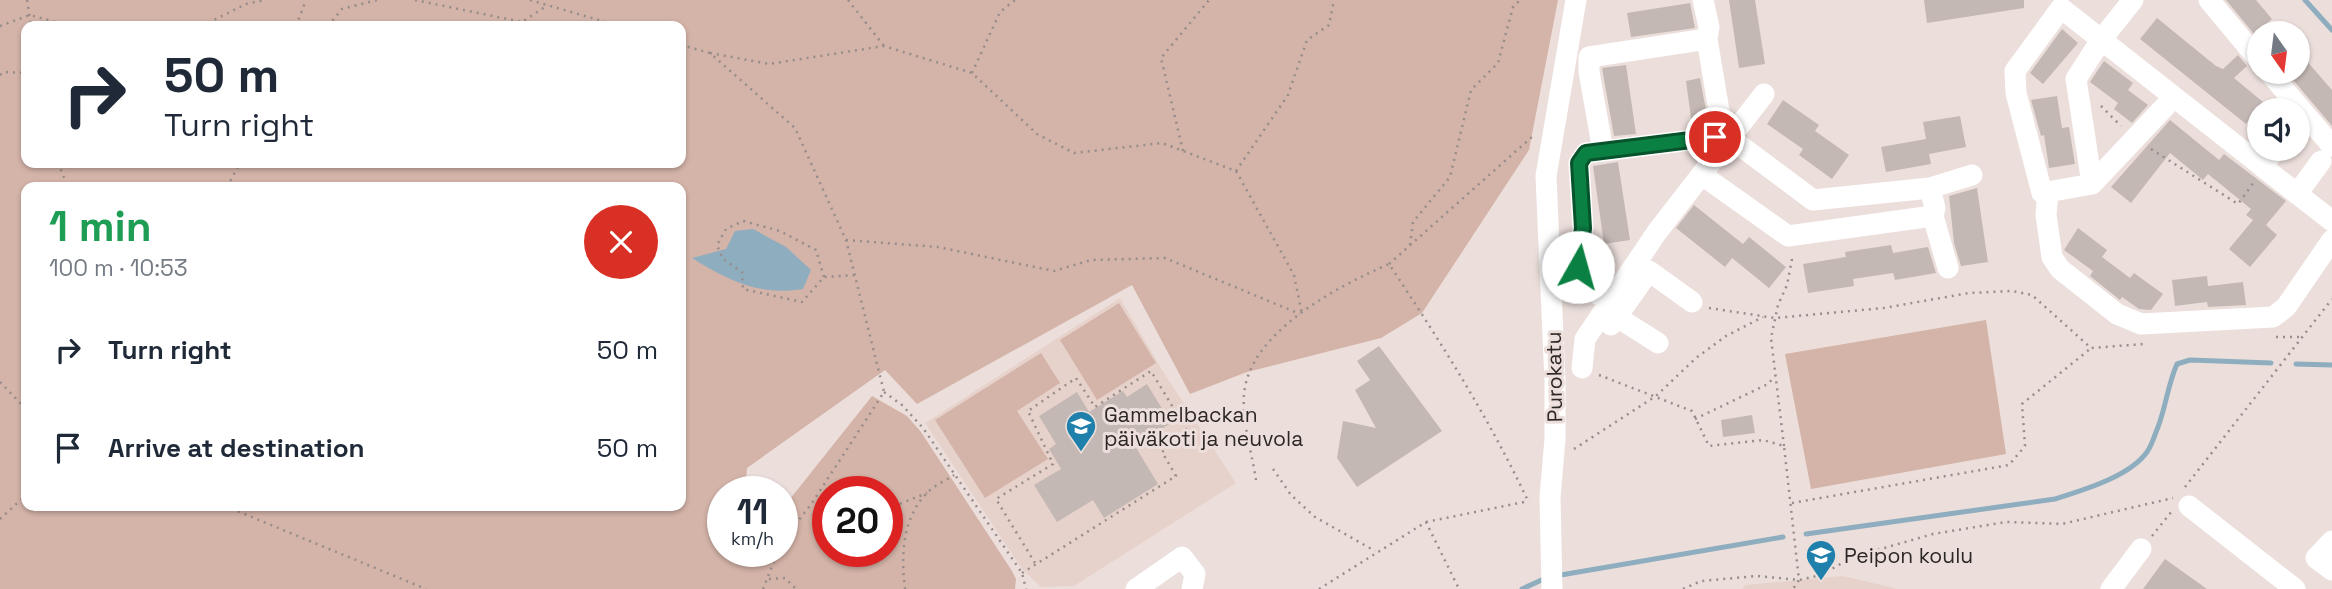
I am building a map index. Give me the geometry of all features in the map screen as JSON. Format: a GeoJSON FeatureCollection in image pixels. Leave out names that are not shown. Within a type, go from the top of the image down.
{"type":"FeatureCollection","features":[{"type":"Feature","properties":{"kind":"street","name":"Purokatu"},"geometry":{"type":"LineString","coordinates":[[1552,589],[1550,497],[1554,458],[1555,381],[1546,176],[1576,0]]}},
{"type":"Feature","properties":{"kind":"street"},"geometry":{"type":"LineString","coordinates":[[1576,274],[1583,228],[1579,163],[1586,153],[1715,137],[1723,129],[1703,0]]}},
{"type":"Feature","properties":{"kind":"street"},"geometry":{"type":"LineString","coordinates":[[2092,184],[2076,79],[2101,40],[2133,0]]}},
{"type":"Feature","properties":{"kind":"street"},"geometry":{"type":"LineString","coordinates":[[2209,0],[2247,46]]}},
{"type":"Feature","properties":{"kind":"street"},"geometry":{"type":"LineString","coordinates":[[2174,97],[2092,184],[2042,193],[2016,93],[2015,71],[2061,8],[2332,221]]}},
{"type":"Feature","properties":{"kind":"street"},"geometry":{"type":"LineString","coordinates":[[1603,151],[1589,72],[1589,57],[1707,39]]}},
{"type":"Feature","properties":{"kind":"street"},"geometry":{"type":"LineString","coordinates":[[2277,84],[2326,153],[2297,194]]}},
{"type":"Feature","properties":{"kind":"street"},"geometry":{"type":"LineString","coordinates":[[1582,368],[1585,338],[1657,232],[1764,94]]}},
{"type":"Feature","properties":{"kind":"street"},"geometry":{"type":"LineString","coordinates":[[1730,138],[1813,200],[1930,188],[1972,175]]}},
{"type":"Feature","properties":{"kind":"street"},"geometry":{"type":"LineString","coordinates":[[2263,167],[2267,161]]}},
{"type":"Feature","properties":{"kind":"street"},"geometry":{"type":"LineString","coordinates":[[1702,175],[1788,236],[1933,216]]}},
{"type":"Feature","properties":{"kind":"street"},"geometry":{"type":"LineString","coordinates":[[1930,188],[1933,216],[1948,268]]}},
{"type":"Feature","properties":{"kind":"street"},"geometry":{"type":"LineString","coordinates":[[2048,192],[2046,215],[2052,257],[2060,269],[2117,314],[2141,324],[2273,317],[2286,307],[2332,240]]}},
{"type":"Feature","properties":{"kind":"street"},"geometry":{"type":"LineString","coordinates":[[1555,381],[1566,380],[1582,368],[1649,271],[1692,302]]}},
{"type":"Feature","properties":{"kind":"street"},"geometry":{"type":"LineString","coordinates":[[1550,273],[1576,274],[1597,294]]}},
{"type":"Feature","properties":{"kind":"street"},"geometry":{"type":"LineString","coordinates":[[1617,317],[1658,343]]}},
{"type":"Feature","properties":{"kind":"street"},"geometry":{"type":"LineString","coordinates":[[2183,498],[2294,589]]}},
{"type":"Feature","properties":{"kind":"street"},"geometry":{"type":"LineString","coordinates":[[2332,541],[2316,558],[2332,570]]}},
{"type":"Feature","properties":{"kind":"street"},"geometry":{"type":"LineString","coordinates":[[2111,589],[2141,549]]}},
{"type":"Feature","properties":{"kind":"street"},"geometry":{"type":"LineString","coordinates":[[1136,589],[1182,557],[1195,574],[1192,589]]}},
{"type":"Feature","properties":{"kind":"path"},"geometry":{"type":"LineString","coordinates":[[27,0],[31,21]]}},
{"type":"Feature","properties":{"kind":"path"},"geometry":{"type":"LineString","coordinates":[[212,21],[246,4],[265,0]]}},
{"type":"Feature","properties":{"kind":"path"},"geometry":{"type":"LineString","coordinates":[[298,21],[306,0]]}},
{"type":"Feature","properties":{"kind":"path"},"geometry":{"type":"LineString","coordinates":[[332,21],[342,9],[377,0]]}},
{"type":"Feature","properties":{"kind":"path"},"geometry":{"type":"LineString","coordinates":[[415,0],[517,21]]}},
{"type":"Feature","properties":{"kind":"path"},"geometry":{"type":"LineString","coordinates":[[530,0],[602,21]]}},
{"type":"Feature","properties":{"kind":"path"},"geometry":{"type":"LineString","coordinates":[[848,0],[884,46]]}},
{"type":"Feature","properties":{"kind":"path"},"geometry":{"type":"LineString","coordinates":[[972,73],[1000,12],[1015,0]]}},
{"type":"Feature","properties":{"kind":"path"},"geometry":{"type":"LineString","coordinates":[[1183,151],[1161,58],[1209,0]]}},
{"type":"Feature","properties":{"kind":"path"},"geometry":{"type":"LineString","coordinates":[[1236,171],[1288,95],[1307,40],[1329,25],[1334,0]]}},
{"type":"Feature","properties":{"kind":"path"},"geometry":{"type":"LineString","coordinates":[[1410,245],[1413,222],[1450,177],[1471,90],[1497,63],[1513,7],[1520,0]]}},
{"type":"Feature","properties":{"kind":"path"},"geometry":{"type":"LineString","coordinates":[[524,21],[548,5]]}},
{"type":"Feature","properties":{"kind":"path"},"geometry":{"type":"LineString","coordinates":[[0,26],[30,15],[52,21]]}},
{"type":"Feature","properties":{"kind":"path"},"geometry":{"type":"LineString","coordinates":[[686,46],[769,64],[884,46],[972,73],[1037,134],[1074,153],[1161,143],[1236,171],[1294,275],[1302,314]]}},
{"type":"Feature","properties":{"kind":"path"},"geometry":{"type":"LineString","coordinates":[[710,53],[795,128],[846,240],[884,392],[902,405],[923,428],[1022,573],[1026,589]]}},
{"type":"Feature","properties":{"kind":"path"},"geometry":{"type":"LineString","coordinates":[[0,75],[5,72],[21,73]]}},
{"type":"Feature","properties":{"kind":"path"},"geometry":{"type":"LineString","coordinates":[[2076,91],[2095,100],[2136,138],[2167,161],[2238,204],[2263,167]]}},
{"type":"Feature","properties":{"kind":"path"},"geometry":{"type":"LineString","coordinates":[[1256,480],[1243,396],[1247,372],[1275,335],[1342,285],[1389,264],[1537,132],[1552,130]]}},
{"type":"Feature","properties":{"kind":"path"},"geometry":{"type":"LineString","coordinates":[[824,277],[816,250],[780,231],[743,221],[726,229],[717,245],[723,259],[742,272],[743,289],[802,302],[824,277],[855,275]]}},
{"type":"Feature","properties":{"kind":"path"},"geometry":{"type":"LineString","coordinates":[[1792,235],[1793,250],[1787,285],[1778,305],[1771,338],[1799,580],[1793,589]]}},
{"type":"Feature","properties":{"kind":"path"},"geometry":{"type":"LineString","coordinates":[[846,240],[938,247],[1054,271],[1091,261],[1165,258],[1302,314]]}},
{"type":"Feature","properties":{"kind":"path"},"geometry":{"type":"LineString","coordinates":[[1389,264],[1475,398],[1501,443],[1528,501]]}},
{"type":"Feature","properties":{"kind":"path"},"geometry":{"type":"LineString","coordinates":[[1692,302],[1775,318],[1884,308],[1969,293],[2012,291],[2032,295],[2091,348]]}},
{"type":"Feature","properties":{"kind":"path"},"geometry":{"type":"LineString","coordinates":[[2141,549],[2180,502],[2332,299]]}},
{"type":"Feature","properties":{"kind":"path"},"geometry":{"type":"LineString","coordinates":[[1554,458],[1563,456],[1656,396],[1696,359],[1726,337],[1763,317]]}},
{"type":"Feature","properties":{"kind":"path"},"geometry":{"type":"LineString","coordinates":[[2270,337],[2303,337]]}},
{"type":"Feature","properties":{"kind":"path"},"geometry":{"type":"LineString","coordinates":[[1792,503],[2009,465],[2025,446],[2022,404],[2091,348],[2154,344]]}},
{"type":"Feature","properties":{"kind":"path"},"geometry":{"type":"LineString","coordinates":[[1582,368],[1692,411],[1709,446],[1763,440],[1784,446]]}},
{"type":"Feature","properties":{"kind":"path"},"geometry":{"type":"LineString","coordinates":[[1022,573],[1176,475],[1162,452],[1188,432],[1151,371],[1095,407],[1076,378],[1028,411],[1053,464],[996,499],[1035,563]]}},
{"type":"Feature","properties":{"kind":"path"},"geometry":{"type":"LineString","coordinates":[[1695,419],[1756,390],[1775,376]]}},
{"type":"Feature","properties":{"kind":"path"},"geometry":{"type":"LineString","coordinates":[[0,382],[21,404]]}},
{"type":"Feature","properties":{"kind":"path"},"geometry":{"type":"LineString","coordinates":[[798,521],[884,392]]}},
{"type":"Feature","properties":{"kind":"path"},"geometry":{"type":"LineString","coordinates":[[1273,469],[1291,495],[1315,517],[1375,551]]}},
{"type":"Feature","properties":{"kind":"path"},"geometry":{"type":"LineString","coordinates":[[903,503],[927,493],[954,475]]}},
{"type":"Feature","properties":{"kind":"path"},"geometry":{"type":"LineString","coordinates":[[905,589],[904,541],[913,513],[927,493]]}},
{"type":"Feature","properties":{"kind":"path"},"geometry":{"type":"LineString","coordinates":[[1319,589],[1375,551],[1426,522],[1550,497]]}},
{"type":"Feature","properties":{"kind":"path"},"geometry":{"type":"LineString","coordinates":[[1683,589],[1701,581],[1743,577],[1799,580],[1821,575],[1853,557],[1933,534],[2006,522],[2062,524],[2183,498]]}},
{"type":"Feature","properties":{"kind":"path"},"geometry":{"type":"LineString","coordinates":[[0,519],[21,500]]}},
{"type":"Feature","properties":{"kind":"path"},"geometry":{"type":"LineString","coordinates":[[237,511],[426,589]]}},
{"type":"Feature","properties":{"kind":"path"},"geometry":{"type":"LineString","coordinates":[[1426,522],[1459,589]]}},
{"type":"Feature","properties":{"kind":"path"},"geometry":{"type":"LineString","coordinates":[[763,589],[772,567]]}},
{"type":"Feature","properties":{"kind":"path"},"geometry":{"type":"LineString","coordinates":[[768,579],[790,575]]}},
{"type":"Feature","properties":{"kind":"path"},"geometry":{"type":"LineString","coordinates":[[785,578],[796,589]]}},
{"type":"Feature","properties":{"kind":"shaded area"},"geometry":{"type":"Polygon","coordinates":[[[0,0],[1558,0],[1529,150],[1422,313],[1381,338],[1247,372],[1190,394],[1132,285],[917,404],[885,370],[747,468],[746,476],[707,476],[707,567],[798,567],[798,489],[872,396],[907,416],[921,432],[1016,579],[1015,589],[0,589],[0,0]]]}},
{"type":"Feature","properties":{"kind":"shaded area","name":"Gammelbackan päiväkoti ja neuvola"},"geometry":{"type":"Polygon","coordinates":[[[1120,298],[1164,373],[1236,483],[1074,586],[1041,587],[1022,569],[925,423],[1120,298]]]}},
{"type":"Feature","properties":{"kind":"shaded area"},"geometry":{"type":"Polygon","coordinates":[[[1119,303],[1156,363],[1097,400],[1060,340],[1119,303]]]}},
{"type":"Feature","properties":{"kind":"shaded area"},"geometry":{"type":"Polygon","coordinates":[[[1986,320],[2006,454],[1811,489],[1785,354],[1986,320]]]}},
{"type":"Feature","properties":{"kind":"shaded area"},"geometry":{"type":"Polygon","coordinates":[[[1041,353],[1060,383],[1017,411],[1048,459],[985,498],[935,420],[1041,353]]]}},
{"type":"Feature","properties":{"kind":"shaded area","name":"Peipon koulu"},"geometry":{"type":"Polygon","coordinates":[[[1843,576],[1898,589],[1742,589],[1745,585],[1843,576]]]}},
{"type":"Feature","properties":{"kind":"water"},"geometry":{"type":"Polygon","coordinates":[[[753,229],[786,247],[811,270],[803,289],[772,290],[745,285],[692,258],[726,249],[735,231],[753,229]]]}},
{"type":"Feature","properties":{"kind":"building"},"geometry":{"type":"Polygon","coordinates":[[[1729,0],[1755,0],[1765,64],[1739,68],[1729,0]]]}},
{"type":"Feature","properties":{"kind":"building"},"geometry":{"type":"Polygon","coordinates":[[[1924,0],[2024,0],[2024,8],[1927,23],[1924,0]]]}},
{"type":"Feature","properties":{"kind":"building"},"geometry":{"type":"Polygon","coordinates":[[[2226,0],[2256,0],[2272,19],[2247,21],[2247,26],[2226,0]]]}},
{"type":"Feature","properties":{"kind":"building"},"geometry":{"type":"Polygon","coordinates":[[[1690,3],[1695,28],[1631,37],[1627,13],[1690,3]]]}},
{"type":"Feature","properties":{"kind":"building"},"geometry":{"type":"Polygon","coordinates":[[[2157,18],[2216,66],[2223,69],[2238,55],[2247,66],[2234,78],[2258,98],[2247,98],[2246,124],[2140,39],[2157,18]]]}},
{"type":"Feature","properties":{"kind":"building"},"geometry":{"type":"Polygon","coordinates":[[[2062,29],[2078,43],[2043,84],[2030,73],[2062,29]]]}},
{"type":"Feature","properties":{"kind":"building"},"geometry":{"type":"Polygon","coordinates":[[[2104,61],[2133,83],[2128,90],[2148,105],[2132,123],[2114,109],[2118,103],[2090,82],[2104,61]]]}},
{"type":"Feature","properties":{"kind":"building"},"geometry":{"type":"Polygon","coordinates":[[[1626,65],[1636,134],[1614,136],[1602,68],[1626,65]]]}},
{"type":"Feature","properties":{"kind":"building"},"geometry":{"type":"Polygon","coordinates":[[[2310,65],[2332,90],[2332,126],[2310,98],[2297,84],[2310,84],[2310,65]]]}},
{"type":"Feature","properties":{"kind":"building"},"geometry":{"type":"Polygon","coordinates":[[[1700,78],[1707,116],[1691,118],[1686,81],[1700,78]]]}},
{"type":"Feature","properties":{"kind":"building"},"geometry":{"type":"Polygon","coordinates":[[[2057,96],[2062,128],[2069,127],[2075,164],[2049,168],[2044,135],[2041,136],[2031,100],[2057,96]]]}},
{"type":"Feature","properties":{"kind":"building"},"geometry":{"type":"Polygon","coordinates":[[[1783,100],[1819,125],[1815,131],[1849,155],[1832,179],[1799,155],[1803,149],[1767,124],[1783,100]]]}},
{"type":"Feature","properties":{"kind":"building"},"geometry":{"type":"Polygon","coordinates":[[[1960,116],[1966,147],[1929,154],[1931,164],[1886,172],[1881,147],[1926,139],[1923,122],[1960,116]]]}},
{"type":"Feature","properties":{"kind":"building"},"geometry":{"type":"Polygon","coordinates":[[[2170,120],[2219,160],[2224,154],[2286,201],[2266,225],[2277,235],[2250,267],[2229,249],[2253,220],[2246,215],[2251,209],[2208,174],[2203,180],[2170,153],[2131,203],[2111,187],[2170,120]]]}},
{"type":"Feature","properties":{"kind":"building"},"geometry":{"type":"Polygon","coordinates":[[[1618,162],[1630,240],[1604,244],[1593,166],[1618,162]]]}},
{"type":"Feature","properties":{"kind":"building"},"geometry":{"type":"Polygon","coordinates":[[[1977,188],[1988,262],[1961,266],[1954,243],[1949,196],[1977,188]]]}},
{"type":"Feature","properties":{"kind":"building"},"geometry":{"type":"Polygon","coordinates":[[[1694,205],[1743,244],[1749,237],[1786,267],[1769,288],[1732,258],[1725,267],[1676,228],[1694,205]]]}},
{"type":"Feature","properties":{"kind":"building"},"geometry":{"type":"Polygon","coordinates":[[[2078,228],[2107,250],[2102,257],[2130,278],[2134,273],[2163,294],[2151,310],[2139,309],[2122,297],[2120,300],[2090,276],[2093,271],[2064,250],[2078,228]]]}},
{"type":"Feature","properties":{"kind":"building"},"geometry":{"type":"Polygon","coordinates":[[[1891,245],[1893,253],[1928,247],[1936,273],[1895,280],[1893,273],[1853,279],[1854,286],[1808,293],[1803,264],[1846,257],[1845,252],[1891,245]]]}},
{"type":"Feature","properties":{"kind":"building"},"geometry":{"type":"Polygon","coordinates":[[[2207,276],[2208,286],[2243,282],[2246,305],[2208,307],[2207,302],[2175,306],[2172,280],[2207,276]]]}},
{"type":"Feature","properties":{"kind":"building"},"geometry":{"type":"Polygon","coordinates":[[[1379,346],[1442,431],[1357,487],[1337,458],[1343,421],[1376,428],[1355,390],[1370,380],[1357,361],[1379,346]]]}},
{"type":"Feature","properties":{"kind":"building"},"geometry":{"type":"Polygon","coordinates":[[[1147,384],[1171,423],[1135,446],[1158,484],[1104,518],[1093,500],[1057,522],[1034,485],[1061,469],[1049,449],[1056,444],[1039,416],[1077,392],[1089,412],[1123,391],[1127,397],[1147,384]]]}},
{"type":"Feature","properties":{"kind":"building"},"geometry":{"type":"Polygon","coordinates":[[[1752,415],[1755,433],[1723,437],[1721,420],[1752,415]]]}},
{"type":"Feature","properties":{"kind":"building"},"geometry":{"type":"Polygon","coordinates":[[[2165,559],[2207,589],[2143,589],[2165,559]]]}},
{"type":"Feature","properties":{"kind":"waterway"},"geometry":{"type":"LineString","coordinates":[[2305,0],[2332,30]]}},
{"type":"Feature","properties":{"kind":"waterway"},"geometry":{"type":"LineString","coordinates":[[1806,534],[2055,499],[2092,487],[2129,469],[2147,452],[2161,419],[2177,364],[2190,360],[2271,363]]}},
{"type":"Feature","properties":{"kind":"waterway"},"geometry":{"type":"LineString","coordinates":[[2296,364],[2332,365]]}},
{"type":"Feature","properties":{"kind":"waterway"},"geometry":{"type":"LineString","coordinates":[[1555,576],[1783,537]]}},
{"type":"Feature","properties":{"kind":"waterway"},"geometry":{"type":"LineString","coordinates":[[1522,589],[1546,578]]}},
{"type":"Feature","properties":{"kind":"place","name":"Gammelbackan päiväkoti ja neuvola"},"geometry":{"type":"Point","coordinates":[1081,453]}},
{"type":"Feature","properties":{"kind":"place","name":"Peipon koulu"},"geometry":{"type":"Point","coordinates":[1821,582]}},
{"type":"Feature","properties":{"kind":"route"},"geometry":{"type":"LineString","coordinates":[[1578,267],[1583,228],[1579,163],[1586,153],[1715,137]]}}]}
